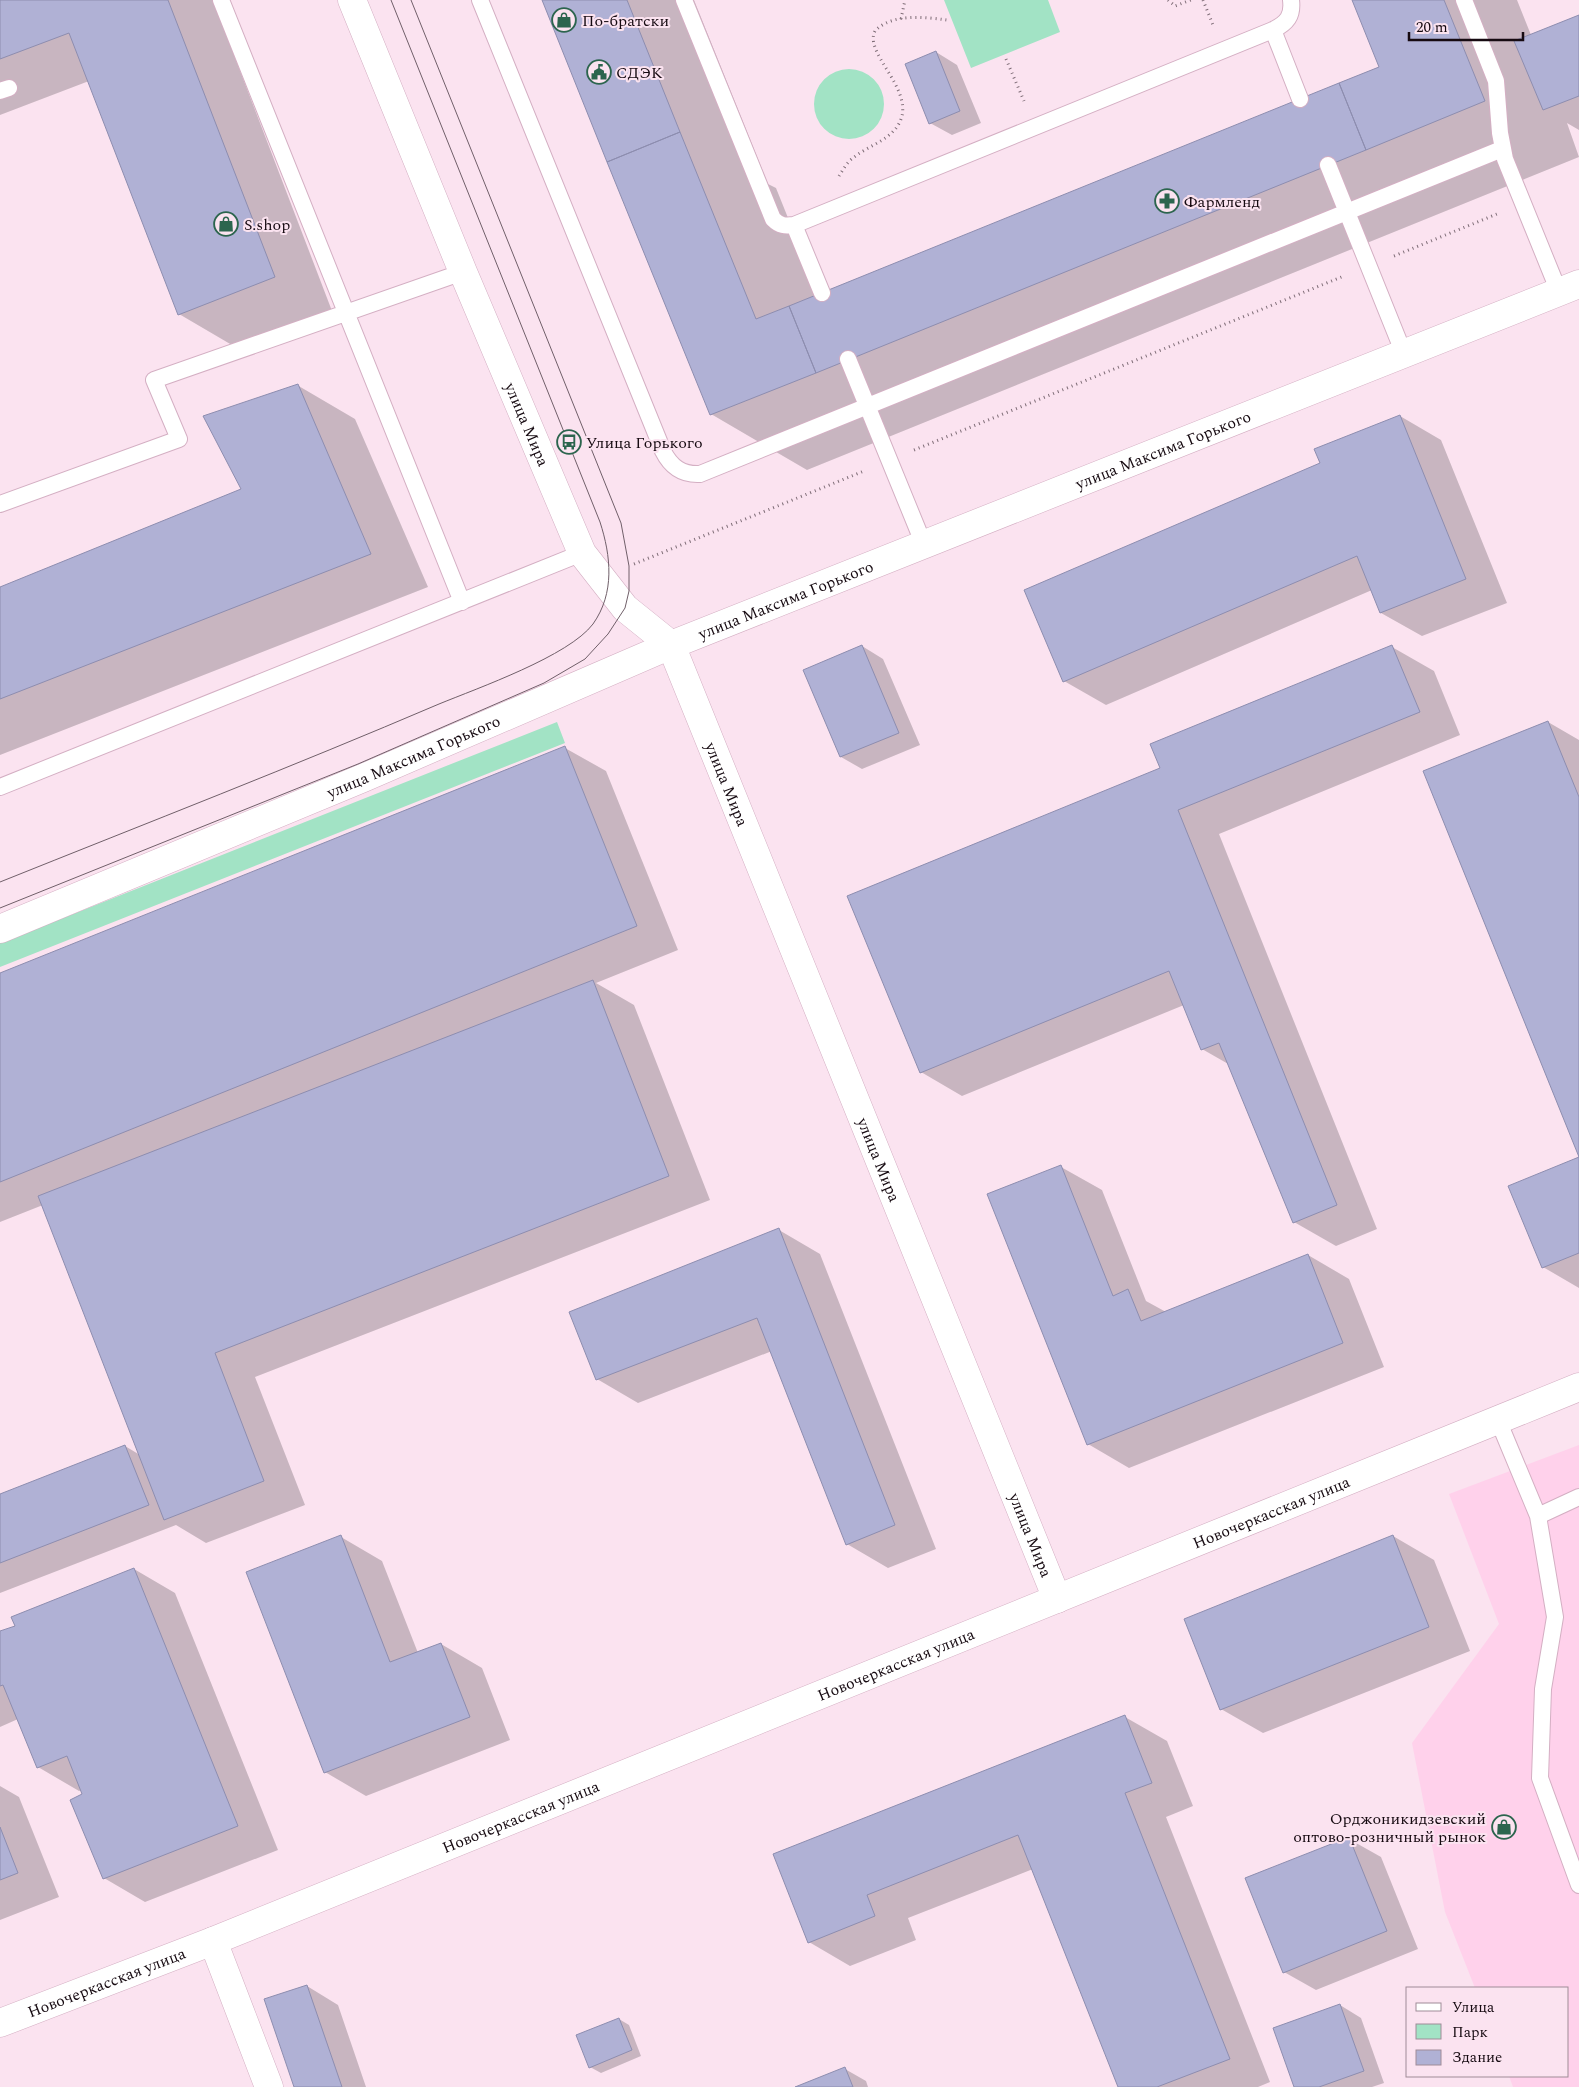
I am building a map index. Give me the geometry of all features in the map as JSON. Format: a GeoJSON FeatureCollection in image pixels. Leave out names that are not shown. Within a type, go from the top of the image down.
{"type":"FeatureCollection","features":[{"type":"Feature","properties":{"kind":"street","name":"улица Мира"},"geometry":{"type":"LineString","coordinates":[[352,0],[463,272],[582,554],[626,608],[672,645],[1056,1599]]}},
{"type":"Feature","properties":{"kind":"street","name":"улица Максима Горького"},"geometry":{"type":"LineString","coordinates":[[0,929],[363,778],[672,645],[1569,288]]}},
{"type":"Feature","properties":{"kind":"street","name":"Новочеркасская улица"},"geometry":{"type":"LineString","coordinates":[[0,2023],[213,1941],[1579,1387]]}},
{"type":"Feature","properties":{"kind":"street"},"geometry":{"type":"LineString","coordinates":[[213,1941],[269,2087]]}},
{"type":"Feature","properties":{"kind":"lane"},"geometry":{"type":"LineString","coordinates":[[222,0],[345,314],[462,602]]}},
{"type":"Feature","properties":{"kind":"lane"},"geometry":{"type":"LineString","coordinates":[[480,0],[663,452],[672,466],[690,474],[700,474],[1502,149]]}},
{"type":"Feature","properties":{"kind":"lane"},"geometry":{"type":"LineString","coordinates":[[684,0],[773,220],[779,224],[794,225],[1273,30],[1284,25],[1290,16],[1292,9],[1291,0]]}},
{"type":"Feature","properties":{"kind":"lane"},"geometry":{"type":"LineString","coordinates":[[1464,0],[1496,81],[1502,149],[1523,204],[1569,288]]}},
{"type":"Feature","properties":{"kind":"lane"},"geometry":{"type":"LineString","coordinates":[[1273,30],[1300,99]]}},
{"type":"Feature","properties":{"kind":"lane"},"geometry":{"type":"LineString","coordinates":[[1328,165],[1404,354]]}},
{"type":"Feature","properties":{"kind":"lane"},"geometry":{"type":"LineString","coordinates":[[794,225],[822,293]]}},
{"type":"Feature","properties":{"kind":"lane"},"geometry":{"type":"LineString","coordinates":[[0,504],[179,439],[154,380],[463,272]]}},
{"type":"Feature","properties":{"kind":"lane"},"geometry":{"type":"LineString","coordinates":[[848,359],[924,545]]}},
{"type":"Feature","properties":{"kind":"lane"},"geometry":{"type":"LineString","coordinates":[[0,787],[582,554]]}},
{"type":"Feature","properties":{"kind":"lane"},"geometry":{"type":"LineString","coordinates":[[1498,1420],[1538,1516],[1555,1617],[1543,1689],[1540,1778],[1579,1885]]}},
{"type":"Feature","properties":{"kind":"lane"},"geometry":{"type":"LineString","coordinates":[[1538,1516],[1579,1497]]}},
{"type":"Feature","properties":{"kind":"path"},"geometry":{"type":"LineString","coordinates":[[901,19],[905,0]]}},
{"type":"Feature","properties":{"kind":"path"},"geometry":{"type":"LineString","coordinates":[[1168,0],[1175,6],[1191,0]]}},
{"type":"Feature","properties":{"kind":"path"},"geometry":{"type":"LineString","coordinates":[[830,210],[834,187],[842,171],[853,158],[894,132],[902,115],[901,98],[887,67],[876,52],[872,38],[878,28],[901,19],[924,17],[946,20]]}},
{"type":"Feature","properties":{"kind":"path"},"geometry":{"type":"LineString","coordinates":[[1006,59],[1034,128]]}},
{"type":"Feature","properties":{"kind":"path"},"geometry":{"type":"LineString","coordinates":[[601,577],[1523,204]]}},
{"type":"Feature","properties":{"kind":"shaded area","name":"Орджоникидзевский оптово-розничный рынок"},"geometry":{"type":"Polygon","coordinates":[[[1579,1445],[1579,2087],[1513,2087],[1509,2077],[1569,2077],[1569,1987],[1475,1987],[1445,1912],[1412,1743],[1499,1624],[1449,1494],[1579,1445]]]}},
{"type":"Feature","properties":{"kind":"green space"},"geometry":{"type":"Polygon","coordinates":[[[944,0],[1048,0],[1060,32],[971,68],[944,0]]]}},
{"type":"Feature","properties":{"kind":"green space"},"geometry":{"type":"Polygon","coordinates":[[[849,69],[868,75],[878,85],[884,104],[878,123],[868,133],[849,139],[830,133],[820,123],[814,104],[820,85],[830,75],[849,69]]]}},
{"type":"Feature","properties":{"kind":"green space"},"geometry":{"type":"Polygon","coordinates":[[[557,722],[565,743],[0,967],[0,943],[557,722]]]}},
{"type":"Feature","properties":{"kind":"building"},"geometry":{"type":"Polygon","coordinates":[[[0,0],[168,0],[275,277],[178,315],[69,33],[0,59],[0,0]]]}},
{"type":"Feature","properties":{"kind":"building"},"geometry":{"type":"Polygon","coordinates":[[[542,0],[627,0],[680,132],[607,162],[542,0]]]}},
{"type":"Feature","properties":{"kind":"building"},"geometry":{"type":"Polygon","coordinates":[[[1352,0],[1444,0],[1485,101],[1366,150],[1339,83],[1379,67],[1352,0]]]}},
{"type":"Feature","properties":{"kind":"building"},"geometry":{"type":"Polygon","coordinates":[[[1579,15],[1579,96],[1543,110],[1514,41],[1579,15]]]}},
{"type":"Feature","properties":{"kind":"building"},"geometry":{"type":"Polygon","coordinates":[[[936,51],[960,111],[929,124],[905,64],[936,51]]]}},
{"type":"Feature","properties":{"kind":"building"},"geometry":{"type":"Polygon","coordinates":[[[1339,83],[1366,150],[816,373],[789,306],[1339,83]]]}},
{"type":"Feature","properties":{"kind":"building"},"geometry":{"type":"Polygon","coordinates":[[[680,132],[756,319],[789,306],[816,373],[710,415],[607,162],[680,132]]]}},
{"type":"Feature","properties":{"kind":"building"},"geometry":{"type":"Polygon","coordinates":[[[298,384],[371,554],[0,699],[0,587],[241,489],[203,416],[298,384]]]}},
{"type":"Feature","properties":{"kind":"building"},"geometry":{"type":"Polygon","coordinates":[[[1400,415],[1466,579],[1380,613],[1357,556],[1063,682],[1024,590],[1320,463],[1314,449],[1400,415]]]}},
{"type":"Feature","properties":{"kind":"building"},"geometry":{"type":"Polygon","coordinates":[[[862,645],[899,733],[840,757],[803,670],[862,645]]]}},
{"type":"Feature","properties":{"kind":"building"},"geometry":{"type":"Polygon","coordinates":[[[1392,645],[1420,712],[1178,810],[1337,1205],[1293,1223],[1219,1043],[1201,1050],[1169,971],[920,1073],[847,896],[1160,768],[1150,744],[1392,645]]]}},
{"type":"Feature","properties":{"kind":"building"},"geometry":{"type":"Polygon","coordinates":[[[1548,721],[1579,797],[1579,1157],[1423,771],[1548,721]]]}},
{"type":"Feature","properties":{"kind":"building"},"geometry":{"type":"Polygon","coordinates":[[[565,746],[637,926],[0,1182],[0,973],[565,746]]]}},
{"type":"Feature","properties":{"kind":"building"},"geometry":{"type":"Polygon","coordinates":[[[593,980],[669,1176],[215,1353],[264,1481],[164,1520],[38,1196],[593,980]]]}},
{"type":"Feature","properties":{"kind":"building"},"geometry":{"type":"Polygon","coordinates":[[[1579,1157],[1579,1253],[1542,1268],[1508,1186],[1579,1157]]]}},
{"type":"Feature","properties":{"kind":"building"},"geometry":{"type":"Polygon","coordinates":[[[1061,1165],[1113,1296],[1128,1289],[1141,1321],[1308,1254],[1343,1343],[1087,1445],[987,1194],[1061,1165]]]}},
{"type":"Feature","properties":{"kind":"building"},"geometry":{"type":"Polygon","coordinates":[[[779,1228],[895,1525],[846,1545],[757,1318],[596,1380],[569,1312],[779,1228]]]}},
{"type":"Feature","properties":{"kind":"building"},"geometry":{"type":"Polygon","coordinates":[[[125,1445],[149,1505],[0,1563],[0,1494],[125,1445]]]}},
{"type":"Feature","properties":{"kind":"building"},"geometry":{"type":"Polygon","coordinates":[[[341,1535],[390,1662],[441,1643],[470,1717],[324,1773],[246,1572],[341,1535]]]}},
{"type":"Feature","properties":{"kind":"building"},"geometry":{"type":"Polygon","coordinates":[[[1393,1535],[1429,1627],[1220,1710],[1184,1619],[1393,1535]]]}},
{"type":"Feature","properties":{"kind":"building"},"geometry":{"type":"Polygon","coordinates":[[[134,1568],[238,1826],[103,1879],[70,1800],[82,1794],[67,1756],[37,1768],[3,1685],[0,1686],[0,1631],[15,1626],[11,1617],[134,1568]]]}},
{"type":"Feature","properties":{"kind":"building"},"geometry":{"type":"Polygon","coordinates":[[[1125,1715],[1152,1783],[1125,1793],[1230,2059],[1157,2087],[1118,2087],[1018,1835],[867,1895],[875,1916],[808,1943],[773,1854],[1125,1715]]]}},
{"type":"Feature","properties":{"kind":"building"},"geometry":{"type":"Polygon","coordinates":[[[0,1827],[18,1873],[0,1880],[0,1827]]]}},
{"type":"Feature","properties":{"kind":"building"},"geometry":{"type":"Polygon","coordinates":[[[1349,1837],[1387,1931],[1283,1973],[1245,1878],[1349,1837]]]}},
{"type":"Feature","properties":{"kind":"building"},"geometry":{"type":"Polygon","coordinates":[[[307,1985],[342,2087],[294,2087],[264,1999],[307,1985]]]}},
{"type":"Feature","properties":{"kind":"building"},"geometry":{"type":"Polygon","coordinates":[[[1340,2004],[1364,2071],[1319,2087],[1294,2087],[1273,2028],[1340,2004]]]}},
{"type":"Feature","properties":{"kind":"building"},"geometry":{"type":"Polygon","coordinates":[[[619,2018],[632,2050],[589,2068],[576,2035],[619,2018]]]}},
{"type":"Feature","properties":{"kind":"building"},"geometry":{"type":"Polygon","coordinates":[[[845,2067],[853,2087],[795,2087],[845,2067]]]}},
{"type":"Feature","properties":{"kind":"tram line"},"geometry":{"type":"LineString","coordinates":[[0,882],[275,772],[522,670],[564,648],[581,636],[593,624],[600,612],[605,600],[609,574],[607,548],[600,522],[391,0]]}},
{"type":"Feature","properties":{"kind":"tram line"},"geometry":{"type":"LineString","coordinates":[[0,908],[358,764],[544,683],[585,659],[608,634],[625,608],[629,591],[629,566],[621,523],[411,0]]}},
{"type":"Feature","properties":{"kind":"place","name":"По-братски"},"geometry":{"type":"Point","coordinates":[564,20]}},
{"type":"Feature","properties":{"kind":"place","name":"СДЭК"},"geometry":{"type":"Point","coordinates":[599,72]}},
{"type":"Feature","properties":{"kind":"place","name":"Фармленд"},"geometry":{"type":"Point","coordinates":[1167,201]}},
{"type":"Feature","properties":{"kind":"place","name":"S.shop"},"geometry":{"type":"Point","coordinates":[226,224]}},
{"type":"Feature","properties":{"kind":"place","name":"Улица Горького"},"geometry":{"type":"Point","coordinates":[569,442]}},
{"type":"Feature","properties":{"kind":"place","name":"Орджоникидзевский оптово-розничный рынок"},"geometry":{"type":"Point","coordinates":[1504,1827]}}]}
